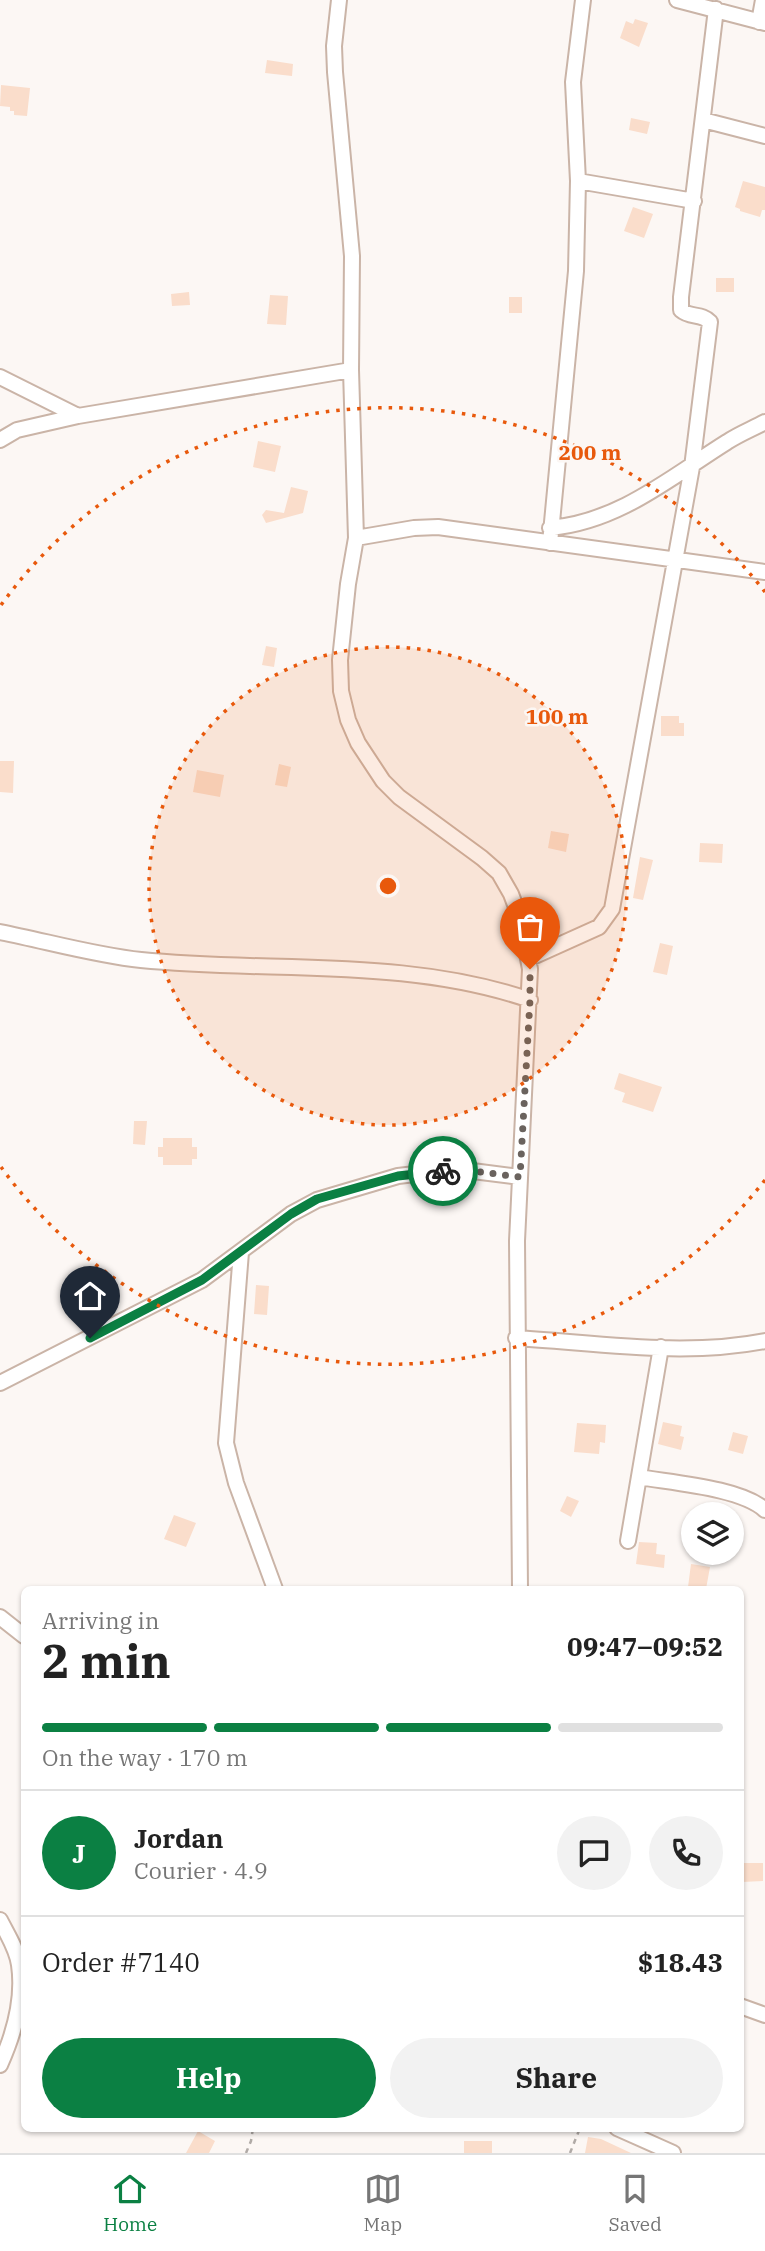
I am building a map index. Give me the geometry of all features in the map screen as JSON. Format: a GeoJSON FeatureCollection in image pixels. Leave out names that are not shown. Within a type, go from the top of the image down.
{"type":"FeatureCollection","features":[{"type":"Feature","properties":{"kind":"street"},"geometry":{"type":"LineString","coordinates":[[338,0],[334,46],[352,256],[351,370],[356,538],[340,660],[341,691],[353,732],[371,764],[399,797],[499,873],[512,894],[528,959],[530,1000],[520,1177],[516,1338],[520,1586]]}},
{"type":"Feature","properties":{"kind":"street"},"geometry":{"type":"LineString","coordinates":[[550,543],[576,271],[578,181],[573,82],[583,0]]}},
{"type":"Feature","properties":{"kind":"street"},"geometry":{"type":"LineString","coordinates":[[677,0],[762,22],[762,0]]}},
{"type":"Feature","properties":{"kind":"street"},"geometry":{"type":"LineString","coordinates":[[528,959],[599,927],[612,909],[692,467],[710,322],[704,317],[686,314],[681,310],[681,297],[716,9]]}},
{"type":"Feature","properties":{"kind":"street"},"geometry":{"type":"LineString","coordinates":[[703,120],[765,136]]}},
{"type":"Feature","properties":{"kind":"street"},"geometry":{"type":"LineString","coordinates":[[578,181],[694,201]]}},
{"type":"Feature","properties":{"kind":"street"},"geometry":{"type":"LineString","coordinates":[[0,440],[18,430],[78,416],[351,370]]}},
{"type":"Feature","properties":{"kind":"street"},"geometry":{"type":"LineString","coordinates":[[0,377],[78,416]]}},
{"type":"Feature","properties":{"kind":"street"},"geometry":{"type":"LineString","coordinates":[[550,528],[601,517],[660,487],[728,441],[765,422]]}},
{"type":"Feature","properties":{"kind":"street"},"geometry":{"type":"LineString","coordinates":[[356,538],[438,527],[765,572]]}},
{"type":"Feature","properties":{"kind":"street"},"geometry":{"type":"LineString","coordinates":[[0,932],[140,960],[413,974],[487,986],[530,1000]]}},
{"type":"Feature","properties":{"kind":"street"},"geometry":{"type":"LineString","coordinates":[[0,1383],[202,1280],[291,1214],[317,1199],[398,1176],[457,1169],[520,1177]]}},
{"type":"Feature","properties":{"kind":"street"},"geometry":{"type":"LineString","coordinates":[[241,1252],[226,1443],[236,1483],[274,1586]]}},
{"type":"Feature","properties":{"kind":"street"},"geometry":{"type":"LineString","coordinates":[[516,1338],[661,1347],[735,1347],[765,1341]]}},
{"type":"Feature","properties":{"kind":"street"},"geometry":{"type":"LineString","coordinates":[[628,1541],[661,1347]]}},
{"type":"Feature","properties":{"kind":"street"},"geometry":{"type":"LineString","coordinates":[[639,1477],[736,1494],[758,1503],[765,1510]]}},
{"type":"Feature","properties":{"kind":"street"},"geometry":{"type":"LineString","coordinates":[[0,1617],[21,1634]]}},
{"type":"Feature","properties":{"kind":"street"},"geometry":{"type":"LineString","coordinates":[[0,1920],[19,1964],[20,1989],[18,2014],[0,2065]]}},
{"type":"Feature","properties":{"kind":"street"},"geometry":{"type":"LineString","coordinates":[[744,2007],[765,2015]]}},
{"type":"Feature","properties":{"kind":"street"},"geometry":{"type":"LineString","coordinates":[[626,2132],[673,2153]]}},
{"type":"Feature","properties":{"kind":"path"},"geometry":{"type":"LineString","coordinates":[[246,2153],[252,2132]]}},
{"type":"Feature","properties":{"kind":"path"},"geometry":{"type":"LineString","coordinates":[[570,2153],[578,2132]]}},
{"type":"Feature","properties":{"kind":"building"},"geometry":{"type":"Polygon","coordinates":[[[635,19],[648,23],[639,47],[620,38],[626,21],[633,24],[635,19]]]}},
{"type":"Feature","properties":{"kind":"building"},"geometry":{"type":"Polygon","coordinates":[[[267,60],[293,64],[292,76],[265,73],[267,60]]]}},
{"type":"Feature","properties":{"kind":"building"},"geometry":{"type":"Polygon","coordinates":[[[1,85],[30,88],[27,116],[14,115],[10,107],[0,106],[1,85]]]}},
{"type":"Feature","properties":{"kind":"building"},"geometry":{"type":"Polygon","coordinates":[[[631,118],[650,122],[647,134],[629,130],[631,118]]]}},
{"type":"Feature","properties":{"kind":"building"},"geometry":{"type":"Polygon","coordinates":[[[743,181],[765,187],[765,210],[762,210],[760,217],[735,207],[743,181]]]}},
{"type":"Feature","properties":{"kind":"building"},"geometry":{"type":"Polygon","coordinates":[[[633,207],[653,214],[644,238],[624,231],[633,207]]]}},
{"type":"Feature","properties":{"kind":"building"},"geometry":{"type":"Polygon","coordinates":[[[716,278],[734,278],[734,292],[716,292],[716,278]]]}},
{"type":"Feature","properties":{"kind":"building"},"geometry":{"type":"Polygon","coordinates":[[[189,292],[190,305],[172,306],[171,294],[189,292]]]}},
{"type":"Feature","properties":{"kind":"building"},"geometry":{"type":"Polygon","coordinates":[[[270,295],[288,296],[286,325],[267,324],[270,295]]]}},
{"type":"Feature","properties":{"kind":"building"},"geometry":{"type":"Polygon","coordinates":[[[509,297],[522,297],[522,313],[509,313],[509,297]]]}},
{"type":"Feature","properties":{"kind":"building"},"geometry":{"type":"Polygon","coordinates":[[[258,441],[281,446],[275,472],[253,467],[258,441]]]}},
{"type":"Feature","properties":{"kind":"building"},"geometry":{"type":"Polygon","coordinates":[[[291,487],[308,491],[303,513],[266,523],[262,515],[266,510],[284,513],[291,487]]]}},
{"type":"Feature","properties":{"kind":"building"},"geometry":{"type":"Polygon","coordinates":[[[266,646],[277,648],[274,667],[262,665],[266,646]]]}},
{"type":"Feature","properties":{"kind":"building"},"geometry":{"type":"Polygon","coordinates":[[[661,716],[679,716],[679,723],[684,723],[684,736],[661,736],[661,716]]]}},
{"type":"Feature","properties":{"kind":"building"},"geometry":{"type":"Polygon","coordinates":[[[0,761],[14,761],[13,793],[0,792],[0,761]]]}},
{"type":"Feature","properties":{"kind":"building"},"geometry":{"type":"Polygon","coordinates":[[[279,764],[291,767],[287,787],[275,785],[279,764]]]}},
{"type":"Feature","properties":{"kind":"building"},"geometry":{"type":"Polygon","coordinates":[[[197,770],[224,775],[220,797],[193,792],[197,770]]]}},
{"type":"Feature","properties":{"kind":"building"},"geometry":{"type":"Polygon","coordinates":[[[551,831],[569,834],[566,852],[548,848],[551,831]]]}},
{"type":"Feature","properties":{"kind":"building"},"geometry":{"type":"Polygon","coordinates":[[[700,843],[723,844],[722,863],[699,862],[700,843]]]}},
{"type":"Feature","properties":{"kind":"building"},"geometry":{"type":"Polygon","coordinates":[[[640,857],[653,860],[643,900],[633,898],[640,857]]]}},
{"type":"Feature","properties":{"kind":"building"},"geometry":{"type":"Polygon","coordinates":[[[660,943],[673,946],[667,975],[653,972],[660,943]]]}},
{"type":"Feature","properties":{"kind":"building"},"geometry":{"type":"Polygon","coordinates":[[[619,1073],[662,1087],[653,1112],[622,1102],[625,1093],[614,1089],[619,1073]]]}},
{"type":"Feature","properties":{"kind":"building"},"geometry":{"type":"Polygon","coordinates":[[[134,1121],[147,1121],[145,1145],[133,1144],[134,1121]]]}},
{"type":"Feature","properties":{"kind":"building"},"geometry":{"type":"Polygon","coordinates":[[[163,1138],[192,1138],[192,1147],[197,1147],[197,1159],[192,1159],[192,1165],[163,1165],[163,1157],[158,1157],[158,1147],[163,1147],[163,1138]]]}},
{"type":"Feature","properties":{"kind":"building"},"geometry":{"type":"Polygon","coordinates":[[[256,1285],[269,1286],[267,1315],[254,1314],[256,1285]]]}},
{"type":"Feature","properties":{"kind":"building"},"geometry":{"type":"Polygon","coordinates":[[[663,1422],[682,1426],[680,1436],[684,1437],[681,1450],[658,1444],[663,1422]]]}},
{"type":"Feature","properties":{"kind":"building"},"geometry":{"type":"Polygon","coordinates":[[[577,1423],[606,1425],[605,1443],[600,1442],[599,1454],[574,1452],[577,1423]]]}},
{"type":"Feature","properties":{"kind":"building"},"geometry":{"type":"Polygon","coordinates":[[[733,1432],[748,1436],[743,1454],[728,1450],[733,1432]]]}},
{"type":"Feature","properties":{"kind":"building"},"geometry":{"type":"Polygon","coordinates":[[[567,1496],[579,1501],[571,1517],[560,1511],[567,1496]]]}},
{"type":"Feature","properties":{"kind":"building"},"geometry":{"type":"Polygon","coordinates":[[[174,1515],[196,1523],[186,1547],[164,1539],[174,1515]]]}},
{"type":"Feature","properties":{"kind":"building"},"geometry":{"type":"Polygon","coordinates":[[[639,1542],[657,1543],[656,1554],[665,1555],[664,1568],[636,1564],[639,1542]]]}},
{"type":"Feature","properties":{"kind":"building"},"geometry":{"type":"Polygon","coordinates":[[[691,1565],[710,1567],[707,1586],[688,1586],[691,1565]]]}},
{"type":"Feature","properties":{"kind":"building"},"geometry":{"type":"Polygon","coordinates":[[[744,1863],[763,1863],[763,1881],[744,1882],[744,1863]]]}},
{"type":"Feature","properties":{"kind":"building"},"geometry":{"type":"Polygon","coordinates":[[[197,2132],[215,2141],[209,2153],[186,2153],[197,2132]]]}},
{"type":"Feature","properties":{"kind":"building"},"geometry":{"type":"Polygon","coordinates":[[[588,2137],[601,2139],[631,2153],[585,2153],[588,2137]]]}},
{"type":"Feature","properties":{"kind":"building"},"geometry":{"type":"Polygon","coordinates":[[[464,2141],[492,2141],[492,2153],[464,2153],[464,2141]]]}},
{"type":"Feature","properties":{"kind":"way so far"},"geometry":{"type":"LineString","coordinates":[[443,1171],[457,1169],[520,1177],[530,969]]}},
{"type":"Feature","properties":{"kind":"route"},"geometry":{"type":"LineString","coordinates":[[90,1338],[202,1280],[291,1214],[317,1199],[398,1176],[443,1171]]}}]}
